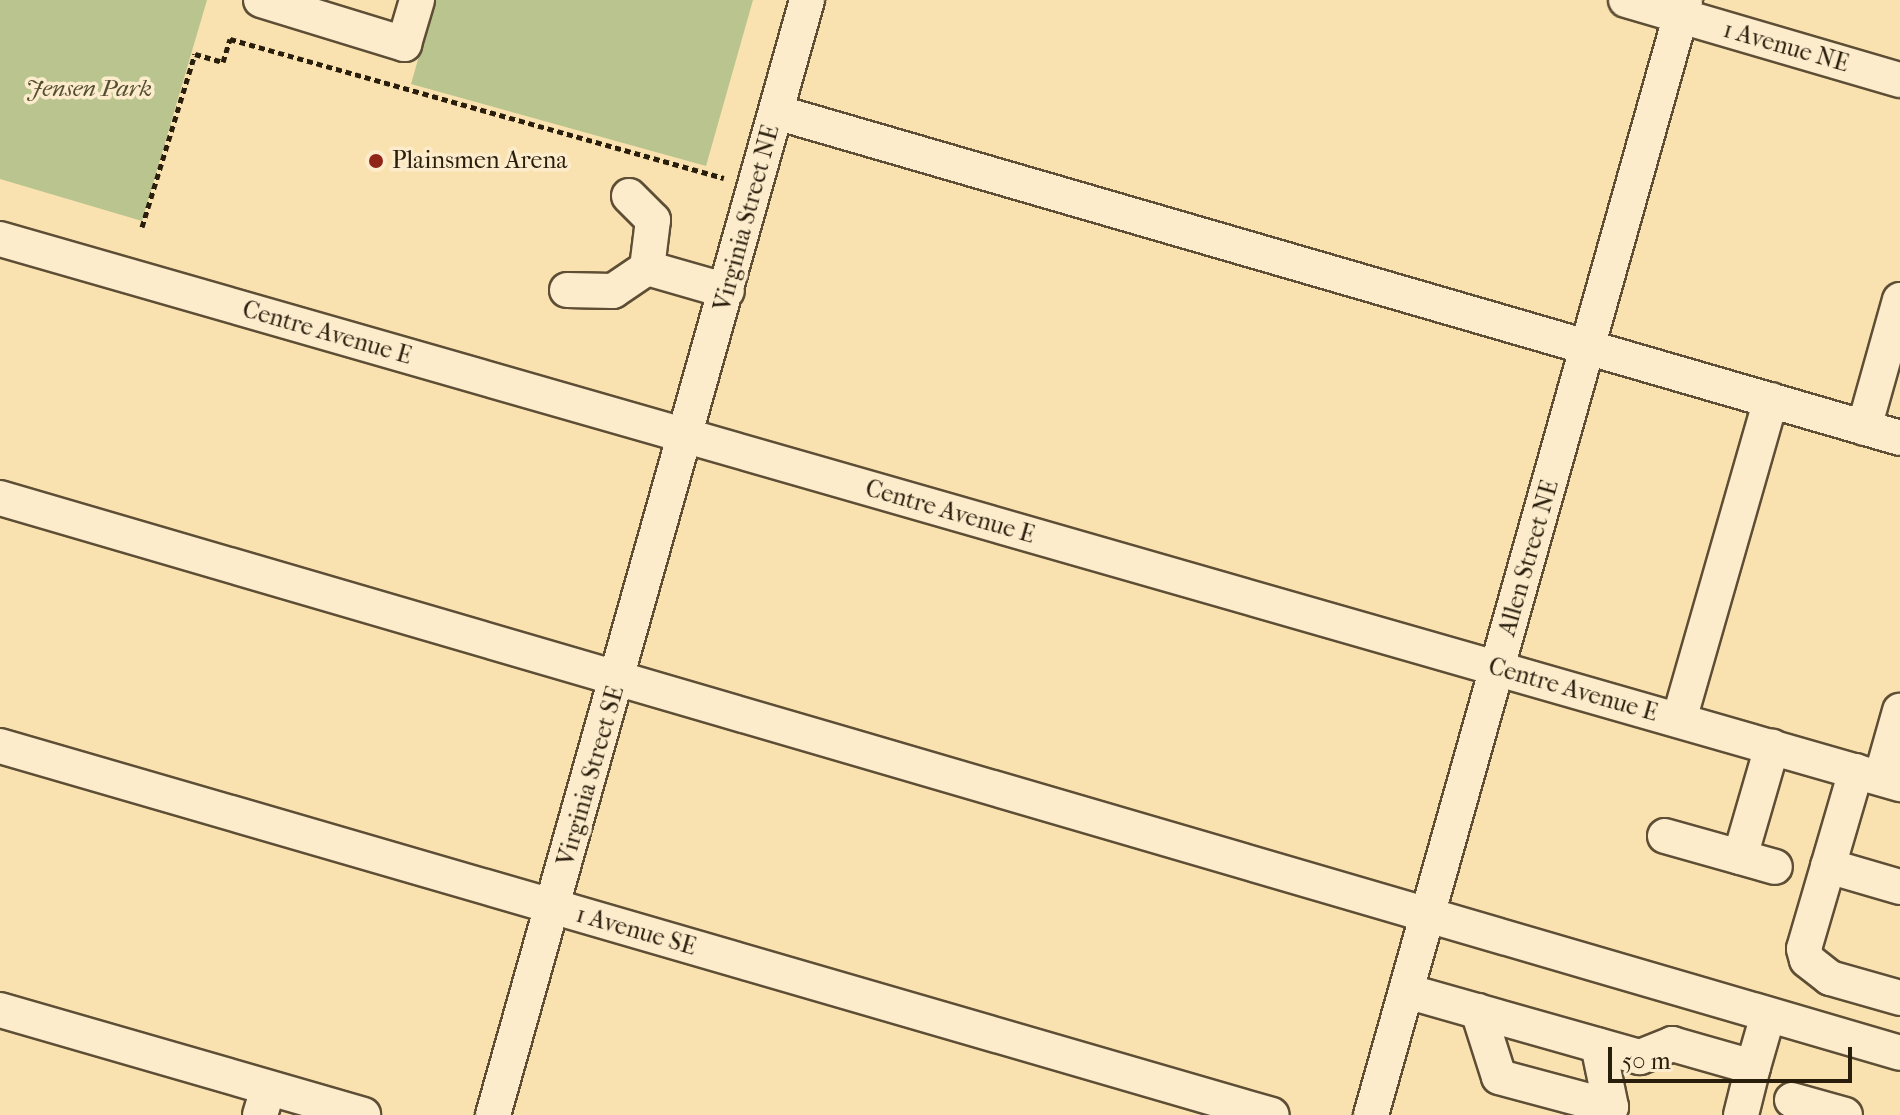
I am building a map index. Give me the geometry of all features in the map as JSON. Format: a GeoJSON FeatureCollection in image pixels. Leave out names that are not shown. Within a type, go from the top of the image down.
{"type":"FeatureCollection","features":[{"type":"Feature","properties":{"kind":"street"},"geometry":{"type":"LineString","coordinates":[[261,0],[404,44],[417,0]]}},
{"type":"Feature","properties":{"kind":"street","name":"Virginia Street NE"},"geometry":{"type":"LineString","coordinates":[[688,437],[807,0]]}},
{"type":"Feature","properties":{"kind":"street","name":"1 Avenue NE"},"geometry":{"type":"LineString","coordinates":[[1626,0],[1683,8],[1900,80]]}},
{"type":"Feature","properties":{"kind":"street","name":"Allen Street NE"},"geometry":{"type":"LineString","coordinates":[[1371,1115],[1683,8]]}},
{"type":"Feature","properties":{"kind":"street"},"geometry":{"type":"LineString","coordinates":[[776,112],[1900,438]]}},
{"type":"Feature","properties":{"kind":"street"},"geometry":{"type":"LineString","coordinates":[[567,290],[613,291],[647,268],[653,220],[629,196]]}},
{"type":"Feature","properties":{"kind":"street","name":"Centre Avenue E"},"geometry":{"type":"LineString","coordinates":[[0,239],[1879,778]]}},
{"type":"Feature","properties":{"kind":"street"},"geometry":{"type":"LineString","coordinates":[[647,268],[727,291]]}},
{"type":"Feature","properties":{"kind":"street"},"geometry":{"type":"LineString","coordinates":[[1864,428],[1900,300]]}},
{"type":"Feature","properties":{"kind":"street"},"geometry":{"type":"LineString","coordinates":[[1679,720],[1771,400]]}},
{"type":"Feature","properties":{"kind":"street","name":"Virginia Street SE"},"geometry":{"type":"LineString","coordinates":[[493,1115],[688,437]]}},
{"type":"Feature","properties":{"kind":"street"},"geometry":{"type":"LineString","coordinates":[[0,498],[619,675],[1427,917],[1900,1053]]}},
{"type":"Feature","properties":{"kind":"street"},"geometry":{"type":"LineString","coordinates":[[1900,711],[1879,778],[1828,866],[1804,949],[1807,960],[1830,978],[1900,998]]}},
{"type":"Feature","properties":{"kind":"street","name":"1 Avenue SE"},"geometry":{"type":"LineString","coordinates":[[0,746],[1272,1115]]}},
{"type":"Feature","properties":{"kind":"street"},"geometry":{"type":"LineString","coordinates":[[1740,857],[1772,747]]}},
{"type":"Feature","properties":{"kind":"street"},"geometry":{"type":"LineString","coordinates":[[1665,836],[1775,867]]}},
{"type":"Feature","properties":{"kind":"street"},"geometry":{"type":"LineString","coordinates":[[1828,866],[1900,887]]}},
{"type":"Feature","properties":{"kind":"street"},"geometry":{"type":"LineString","coordinates":[[1406,991],[1640,1057],[1672,1044],[1753,1067]]}},
{"type":"Feature","properties":{"kind":"street"},"geometry":{"type":"LineString","coordinates":[[0,1010],[264,1101],[363,1115]]}},
{"type":"Feature","properties":{"kind":"street"},"geometry":{"type":"LineString","coordinates":[[1478,1011],[1499,1077],[1611,1107],[1598,1045]]}},
{"type":"Feature","properties":{"kind":"street"},"geometry":{"type":"LineString","coordinates":[[1741,1115],[1768,1015]]}},
{"type":"Feature","properties":{"kind":"street"},"geometry":{"type":"LineString","coordinates":[[1792,1100],[1845,1115]]}},
{"type":"Feature","properties":{"kind":"path"},"geometry":{"type":"LineString","coordinates":[[142,227],[195,54],[223,62],[230,39],[756,187]]}},
{"type":"Feature","properties":{"kind":"green space","name":"Jensen Park"},"geometry":{"type":"Polygon","coordinates":[[[0,0],[207,0],[142,221],[0,179],[0,0]]]}},
{"type":"Feature","properties":{"kind":"green space"},"geometry":{"type":"Polygon","coordinates":[[[435,0],[753,0],[706,166],[411,84],[435,0]]]}},
{"type":"Feature","properties":{"kind":"place","name":"Plainsmen Arena"},"geometry":{"type":"Point","coordinates":[376,161]}}]}
